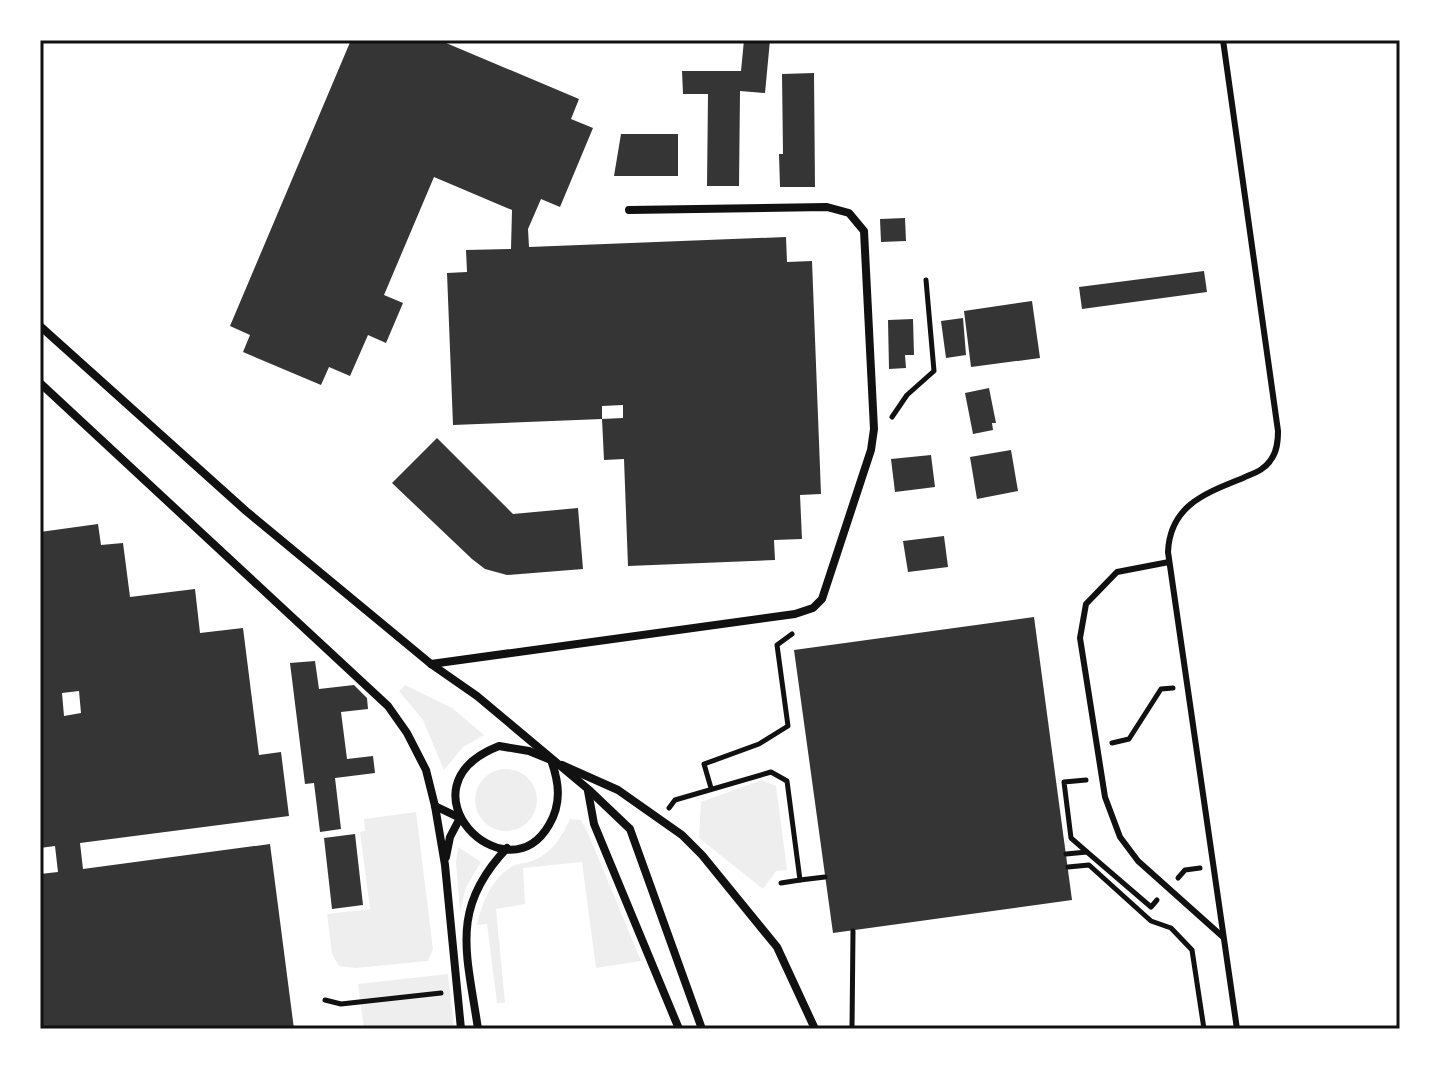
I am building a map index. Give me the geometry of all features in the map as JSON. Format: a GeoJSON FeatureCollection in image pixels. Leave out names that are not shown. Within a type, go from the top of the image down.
{"type":"FeatureCollection","features":[{"type":"Feature","properties":{"kind":"street"},"geometry":{"type":"LineString","coordinates":[[431,664],[795,614],[813,608],[822,599],[871,450],[874,429],[864,231],[849,213],[827,207],[629,210]]}},
{"type":"Feature","properties":{"kind":"street"},"geometry":{"type":"LineString","coordinates":[[40,326],[246,511],[431,664],[477,696],[588,789],[630,829],[702,1029]]}},
{"type":"Feature","properties":{"kind":"street"},"geometry":{"type":"LineString","coordinates":[[40,383],[388,706],[407,733],[426,770],[435,806],[445,865],[461,1029]]}},
{"type":"Feature","properties":{"kind":"street"},"geometry":{"type":"LineString","coordinates":[[445,865],[450,837],[460,818],[456,794],[459,780],[469,763],[480,754],[499,746],[529,751],[551,760],[618,790],[702,855],[777,947],[815,1029]]}},
{"type":"Feature","properties":{"kind":"street"},"geometry":{"type":"LineString","coordinates":[[435,806],[460,818],[479,840],[495,847],[522,846],[546,830],[555,814],[558,779],[551,760]]}},
{"type":"Feature","properties":{"kind":"street"},"geometry":{"type":"LineString","coordinates":[[588,789],[594,824],[679,1029]]}},
{"type":"Feature","properties":{"kind":"street"},"geometry":{"type":"LineString","coordinates":[[478,1029],[466,919],[475,892],[507,848]]}},
{"type":"Feature","properties":{"kind":"lane"},"geometry":{"type":"LineString","coordinates":[[1223,40],[1278,446],[1272,460],[1262,470],[1206,493],[1180,514],[1168,533],[1169,562],[1237,1029]]}},
{"type":"Feature","properties":{"kind":"lane"},"geometry":{"type":"LineString","coordinates":[[1169,562],[1117,572],[1086,604],[1080,638],[1105,797],[1120,837],[1138,861],[1223,937]]}},
{"type":"Feature","properties":{"kind":"path"},"geometry":{"type":"LineString","coordinates":[[891,427],[892,414],[907,395],[934,371],[926,280]]}},
{"type":"Feature","properties":{"kind":"path"},"geometry":{"type":"LineString","coordinates":[[711,788],[704,764],[759,744],[788,726],[777,645],[797,629]]}},
{"type":"Feature","properties":{"kind":"path"},"geometry":{"type":"LineString","coordinates":[[660,820],[675,800],[771,772],[787,781],[800,880]]}},
{"type":"Feature","properties":{"kind":"path"},"geometry":{"type":"LineString","coordinates":[[1068,867],[1089,865],[1151,921],[1171,928],[1192,950],[1204,1029]]}},
{"type":"Feature","properties":{"kind":"path"},"geometry":{"type":"LineString","coordinates":[[781,883],[825,877]]}},
{"type":"Feature","properties":{"kind":"path"},"geometry":{"type":"LineString","coordinates":[[852,1029],[853,931]]}},
{"type":"Feature","properties":{"kind":"path"},"geometry":{"type":"LineString","coordinates":[[325,1000],[341,1004],[444,992],[457,994]]}},
{"type":"Feature","properties":{"kind":"shaded area"},"geometry":{"type":"Polygon","coordinates":[[[405,685],[452,708],[484,735],[463,747],[444,770],[423,720],[399,691],[405,685]]]}},
{"type":"Feature","properties":{"kind":"shaded area"},"geometry":{"type":"Polygon","coordinates":[[[506,769],[518,771],[528,778],[535,788],[535,812],[528,822],[518,829],[506,831],[494,829],[484,822],[477,812],[475,800],[477,788],[484,778],[494,771],[506,769]]]}},
{"type":"Feature","properties":{"kind":"shaded area"},"geometry":{"type":"Polygon","coordinates":[[[762,780],[776,786],[787,870],[776,871],[763,889],[699,838],[701,802],[762,780]]]}},
{"type":"Feature","properties":{"kind":"shaded area"},"geometry":{"type":"Polygon","coordinates":[[[416,812],[433,949],[428,961],[356,968],[339,966],[332,954],[327,914],[370,909],[360,832],[365,831],[364,819],[416,812]]]}},
{"type":"Feature","properties":{"kind":"shaded area"},"geometry":{"type":"Polygon","coordinates":[[[570,819],[581,820],[588,833],[641,961],[596,968],[582,862],[523,868],[525,904],[496,909],[505,1003],[497,1003],[487,924],[477,925],[485,900],[506,871],[539,858],[550,849],[570,819]]]}},
{"type":"Feature","properties":{"kind":"shaded area"},"geometry":{"type":"Polygon","coordinates":[[[458,847],[481,862],[466,887],[460,912],[456,862],[458,847]]]}},
{"type":"Feature","properties":{"kind":"shaded area"},"geometry":{"type":"Polygon","coordinates":[[[448,974],[454,1029],[364,1029],[358,984],[448,974]]]}},
{"type":"Feature","properties":{"kind":"building"},"geometry":{"type":"Polygon","coordinates":[[[351,40],[439,40],[579,99],[571,119],[593,128],[560,207],[541,199],[528,229],[529,247],[786,237],[787,262],[812,261],[821,494],[800,495],[802,539],[774,540],[775,560],[628,566],[624,459],[604,460],[602,419],[453,425],[447,273],[467,272],[466,250],[511,249],[512,210],[434,177],[384,295],[403,303],[386,343],[368,335],[350,376],[329,367],[321,385],[243,352],[250,335],[230,326],[351,40]],[[623,405],[602,406],[602,419],[623,418],[623,405]]]}},
{"type":"Feature","properties":{"kind":"building"},"geometry":{"type":"Polygon","coordinates":[[[744,40],[770,40],[765,93],[740,91],[739,186],[707,186],[708,94],[683,94],[682,71],[741,71],[744,40]]]}},
{"type":"Feature","properties":{"kind":"building"},"geometry":{"type":"Polygon","coordinates":[[[814,73],[815,187],[780,187],[779,154],[783,154],[782,74],[814,73]]]}},
{"type":"Feature","properties":{"kind":"building"},"geometry":{"type":"Polygon","coordinates":[[[621,134],[678,134],[678,176],[614,176],[621,134]]]}},
{"type":"Feature","properties":{"kind":"building"},"geometry":{"type":"Polygon","coordinates":[[[905,218],[906,241],[881,242],[880,219],[905,218]]]}},
{"type":"Feature","properties":{"kind":"building"},"geometry":{"type":"Polygon","coordinates":[[[1204,271],[1207,292],[1082,309],[1079,287],[1204,271]]]}},
{"type":"Feature","properties":{"kind":"building"},"geometry":{"type":"Polygon","coordinates":[[[1032,301],[1040,358],[971,367],[964,311],[1032,301]]]}},
{"type":"Feature","properties":{"kind":"building"},"geometry":{"type":"Polygon","coordinates":[[[963,318],[966,355],[946,358],[941,321],[963,318]]]}},
{"type":"Feature","properties":{"kind":"building"},"geometry":{"type":"Polygon","coordinates":[[[913,319],[914,355],[905,355],[906,368],[889,369],[888,320],[913,319]]]}},
{"type":"Feature","properties":{"kind":"building"},"geometry":{"type":"Polygon","coordinates":[[[989,388],[996,423],[992,423],[993,430],[973,434],[965,393],[989,388]]]}},
{"type":"Feature","properties":{"kind":"building"},"geometry":{"type":"Polygon","coordinates":[[[437,438],[513,514],[578,508],[583,569],[507,575],[485,569],[472,559],[392,483],[437,438]]]}},
{"type":"Feature","properties":{"kind":"building"},"geometry":{"type":"Polygon","coordinates":[[[1011,450],[1018,491],[977,499],[970,457],[1011,450]]]}},
{"type":"Feature","properties":{"kind":"building"},"geometry":{"type":"Polygon","coordinates":[[[931,455],[935,487],[895,492],[891,459],[931,455]]]}},
{"type":"Feature","properties":{"kind":"building"},"geometry":{"type":"Polygon","coordinates":[[[98,524],[101,545],[123,543],[130,597],[195,589],[200,633],[243,628],[259,755],[281,752],[289,816],[80,843],[83,869],[270,844],[294,1029],[40,1029],[40,874],[58,872],[55,846],[40,848],[40,532],[98,524]],[[79,691],[62,693],[64,716],[81,713],[79,691]]]}},
{"type":"Feature","properties":{"kind":"building"},"geometry":{"type":"Polygon","coordinates":[[[944,536],[948,567],[908,572],[903,541],[944,536]]]}},
{"type":"Feature","properties":{"kind":"building"},"geometry":{"type":"Polygon","coordinates":[[[1034,617],[1072,900],[833,933],[794,650],[1034,617]]]}},
{"type":"Feature","properties":{"kind":"building"},"geometry":{"type":"Polygon","coordinates":[[[315,661],[319,689],[354,685],[367,698],[368,709],[341,712],[347,759],[373,756],[375,773],[335,778],[341,829],[320,832],[314,783],[305,784],[290,663],[315,661]]]}},
{"type":"Feature","properties":{"kind":"building"},"geometry":{"type":"Polygon","coordinates":[[[355,834],[363,905],[332,909],[324,838],[355,834]]]}}]}
